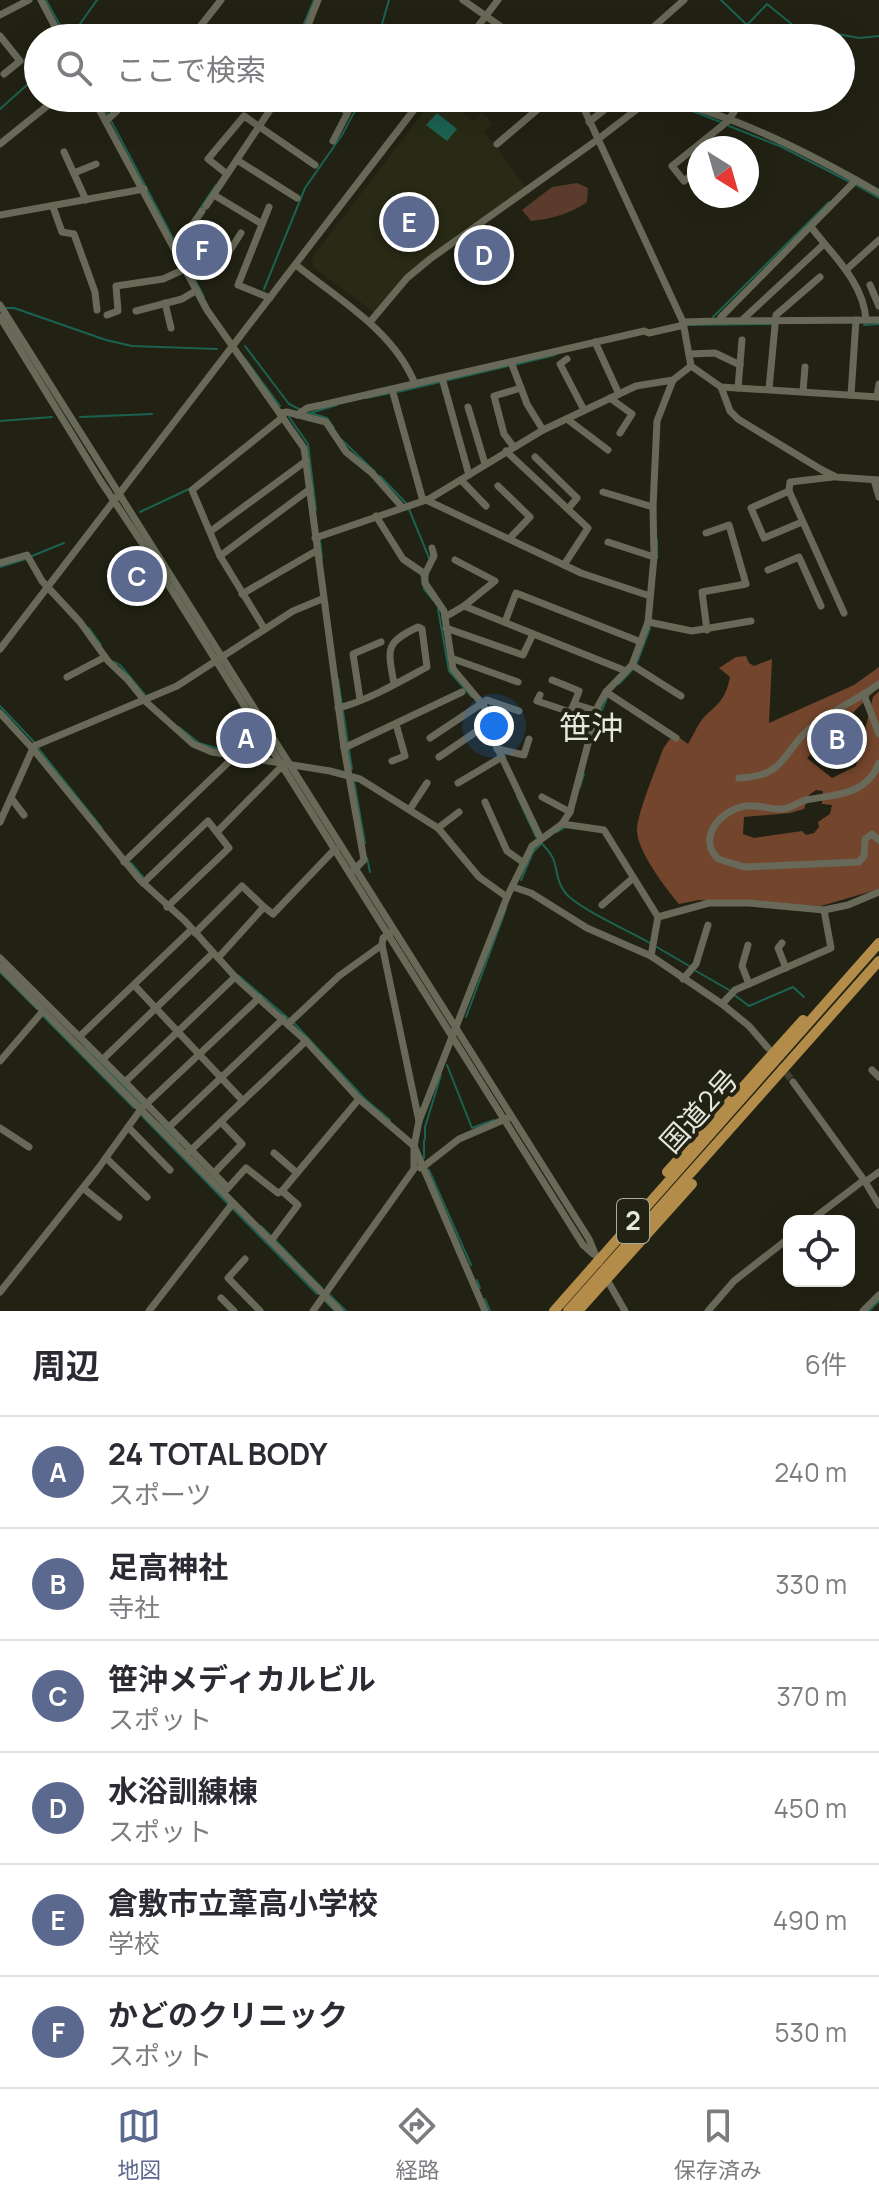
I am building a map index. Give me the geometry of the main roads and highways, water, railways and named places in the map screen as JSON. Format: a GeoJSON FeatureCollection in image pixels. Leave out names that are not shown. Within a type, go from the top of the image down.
{"type":"FeatureCollection","features":[{"type":"Feature","properties":{"kind":"highway","name":"国道2号"},"geometry":{"type":"LineString","coordinates":[[554,1311],[879,943]]}},
{"type":"Feature","properties":{"kind":"highway","name":"国道2号"},"geometry":{"type":"LineString","coordinates":[[568,1311],[879,962]]}},
{"type":"Feature","properties":{"kind":"highway"},"geometry":{"type":"LineString","coordinates":[[578,1311],[816,1042],[879,962]]}},
{"type":"Feature","properties":{"kind":"highway"},"geometry":{"type":"LineString","coordinates":[[546,1311],[806,1017],[822,1008]]}},
{"type":"Feature","properties":{"kind":"water"},"geometry":{"type":"Polygon","coordinates":[[[437,113],[457,129],[447,141],[426,125],[437,113]]]}},
{"type":"Feature","properties":{"kind":"waterway"},"geometry":{"type":"LineString","coordinates":[[46,0],[59,24]]}},
{"type":"Feature","properties":{"kind":"waterway"},"geometry":{"type":"LineString","coordinates":[[80,24],[97,0]]}},
{"type":"Feature","properties":{"kind":"waterway"},"geometry":{"type":"LineString","coordinates":[[304,24],[314,0]]}},
{"type":"Feature","properties":{"kind":"waterway"},"geometry":{"type":"LineString","coordinates":[[382,24],[389,0]]}},
{"type":"Feature","properties":{"kind":"waterway"},"geometry":{"type":"LineString","coordinates":[[721,0],[746,24]]}},
{"type":"Feature","properties":{"kind":"waterway"},"geometry":{"type":"LineString","coordinates":[[748,24],[767,4],[792,24]]}},
{"type":"Feature","properties":{"kind":"waterway"},"geometry":{"type":"LineString","coordinates":[[855,37],[879,36]]}},
{"type":"Feature","properties":{"kind":"waterway"},"geometry":{"type":"LineString","coordinates":[[0,109],[24,88]]}},
{"type":"Feature","properties":{"kind":"waterway"},"geometry":{"type":"LineString","coordinates":[[106,112],[204,297]]}},
{"type":"Feature","properties":{"kind":"waterway"},"geometry":{"type":"LineString","coordinates":[[264,289],[305,188],[354,112]]}},
{"type":"Feature","properties":{"kind":"waterway"},"geometry":{"type":"LineString","coordinates":[[695,112],[723,123]]}},
{"type":"Feature","properties":{"kind":"waterway"},"geometry":{"type":"LineString","coordinates":[[729,126],[782,147],[850,182]]}},
{"type":"Feature","properties":{"kind":"waterway"},"geometry":{"type":"LineString","coordinates":[[199,210],[216,185]]}},
{"type":"Feature","properties":{"kind":"waterway"},"geometry":{"type":"LineString","coordinates":[[856,185],[879,198]]}},
{"type":"Feature","properties":{"kind":"waterway"},"geometry":{"type":"LineString","coordinates":[[713,317],[829,202]]}},
{"type":"Feature","properties":{"kind":"waterway"},"geometry":{"type":"LineString","coordinates":[[5,308],[14,308],[132,346],[217,349]]}},
{"type":"Feature","properties":{"kind":"waterway"},"geometry":{"type":"LineString","coordinates":[[688,325],[773,324]]}},
{"type":"Feature","properties":{"kind":"waterway"},"geometry":{"type":"LineString","coordinates":[[864,325],[879,324]]}},
{"type":"Feature","properties":{"kind":"waterway"},"geometry":{"type":"LineString","coordinates":[[245,346],[289,404],[301,410]]}},
{"type":"Feature","properties":{"kind":"waterway"},"geometry":{"type":"LineString","coordinates":[[514,365],[555,355]]}},
{"type":"Feature","properties":{"kind":"waterway"},"geometry":{"type":"LineString","coordinates":[[245,359],[280,406]]}},
{"type":"Feature","properties":{"kind":"waterway"},"geometry":{"type":"LineString","coordinates":[[398,392],[508,366]]}},
{"type":"Feature","properties":{"kind":"waterway"},"geometry":{"type":"LineString","coordinates":[[366,398],[391,393]]}},
{"type":"Feature","properties":{"kind":"waterway"},"geometry":{"type":"LineString","coordinates":[[310,413],[337,405]]}},
{"type":"Feature","properties":{"kind":"waterway"},"geometry":{"type":"LineString","coordinates":[[307,412],[327,418],[334,428]]}},
{"type":"Feature","properties":{"kind":"waterway"},"geometry":{"type":"LineString","coordinates":[[80,417],[152,414]]}},
{"type":"Feature","properties":{"kind":"waterway"},"geometry":{"type":"LineString","coordinates":[[0,421],[52,417]]}},
{"type":"Feature","properties":{"kind":"waterway"},"geometry":{"type":"LineString","coordinates":[[289,417],[308,444],[316,510]]}},
{"type":"Feature","properties":{"kind":"waterway"},"geometry":{"type":"LineString","coordinates":[[342,440],[375,472]]}},
{"type":"Feature","properties":{"kind":"waterway"},"geometry":{"type":"LineString","coordinates":[[380,476],[406,503]]}},
{"type":"Feature","properties":{"kind":"waterway"},"geometry":{"type":"LineString","coordinates":[[140,512],[189,489]]}},
{"type":"Feature","properties":{"kind":"waterway"},"geometry":{"type":"LineString","coordinates":[[409,509],[429,558]]}},
{"type":"Feature","properties":{"kind":"waterway"},"geometry":{"type":"LineString","coordinates":[[320,540],[322,558]]}},
{"type":"Feature","properties":{"kind":"waterway"},"geometry":{"type":"LineString","coordinates":[[657,540],[657,558]]}},
{"type":"Feature","properties":{"kind":"waterway"},"geometry":{"type":"LineString","coordinates":[[32,556],[64,543]]}},
{"type":"Feature","properties":{"kind":"waterway"},"geometry":{"type":"LineString","coordinates":[[0,567],[26,559]]}},
{"type":"Feature","properties":{"kind":"waterway"},"geometry":{"type":"LineString","coordinates":[[421,574],[424,589],[433,600]]}},
{"type":"Feature","properties":{"kind":"waterway"},"geometry":{"type":"LineString","coordinates":[[438,609],[449,671],[472,697]]}},
{"type":"Feature","properties":{"kind":"waterway"},"geometry":{"type":"LineString","coordinates":[[89,628],[101,645]]}},
{"type":"Feature","properties":{"kind":"waterway"},"geometry":{"type":"LineString","coordinates":[[637,663],[650,628]]}},
{"type":"Feature","properties":{"kind":"waterway"},"geometry":{"type":"LineString","coordinates":[[115,662],[145,695]]}},
{"type":"Feature","properties":{"kind":"waterway"},"geometry":{"type":"LineString","coordinates":[[619,684],[634,668]]}},
{"type":"Feature","properties":{"kind":"waterway"},"geometry":{"type":"LineString","coordinates":[[338,679],[342,705]]}},
{"type":"Feature","properties":{"kind":"waterway"},"geometry":{"type":"LineString","coordinates":[[600,714],[607,698]]}},
{"type":"Feature","properties":{"kind":"waterway"},"geometry":{"type":"LineString","coordinates":[[0,706],[34,742]]}},
{"type":"Feature","properties":{"kind":"waterway"},"geometry":{"type":"LineString","coordinates":[[343,711],[348,744]]}},
{"type":"Feature","properties":{"kind":"waterway"},"geometry":{"type":"LineString","coordinates":[[179,727],[199,743],[226,751]]}},
{"type":"Feature","properties":{"kind":"waterway"},"geometry":{"type":"LineString","coordinates":[[487,731],[495,751]]}},
{"type":"Feature","properties":{"kind":"waterway"},"geometry":{"type":"LineString","coordinates":[[38,748],[102,828]]}},
{"type":"Feature","properties":{"kind":"waterway"},"geometry":{"type":"LineString","coordinates":[[349,750],[352,769]]}},
{"type":"Feature","properties":{"kind":"waterway"},"geometry":{"type":"LineString","coordinates":[[232,752],[263,756]]}},
{"type":"Feature","properties":{"kind":"waterway"},"geometry":{"type":"LineString","coordinates":[[580,787],[584,774]]}},
{"type":"Feature","properties":{"kind":"waterway"},"geometry":{"type":"LineString","coordinates":[[354,781],[365,843]]}},
{"type":"Feature","properties":{"kind":"waterway"},"geometry":{"type":"LineString","coordinates":[[517,796],[536,837]]}},
{"type":"Feature","properties":{"kind":"waterway"},"geometry":{"type":"LineString","coordinates":[[557,832],[564,828]]}},
{"type":"Feature","properties":{"kind":"waterway"},"geometry":{"type":"LineString","coordinates":[[540,842],[552,856],[560,884],[570,897],[650,943]]}},
{"type":"Feature","properties":{"kind":"waterway"},"geometry":{"type":"LineString","coordinates":[[521,880],[533,852],[542,843]]}},
{"type":"Feature","properties":{"kind":"waterway"},"geometry":{"type":"LineString","coordinates":[[367,858],[370,872]]}},
{"type":"Feature","properties":{"kind":"waterway"},"geometry":{"type":"LineString","coordinates":[[131,863],[143,877]]}},
{"type":"Feature","properties":{"kind":"waterway"},"geometry":{"type":"LineString","coordinates":[[466,1017],[506,909]]}},
{"type":"Feature","properties":{"kind":"waterway"},"geometry":{"type":"LineString","coordinates":[[655,946],[691,967]]}},
{"type":"Feature","properties":{"kind":"waterway"},"geometry":{"type":"LineString","coordinates":[[696,971],[729,990]]}},
{"type":"Feature","properties":{"kind":"waterway"},"geometry":{"type":"LineString","coordinates":[[0,972],[37,1009]]}},
{"type":"Feature","properties":{"kind":"waterway"},"geometry":{"type":"LineString","coordinates":[[239,976],[289,1019]]}},
{"type":"Feature","properties":{"kind":"waterway"},"geometry":{"type":"LineString","coordinates":[[733,994],[749,1006],[793,987],[804,997]]}},
{"type":"Feature","properties":{"kind":"waterway"},"geometry":{"type":"LineString","coordinates":[[43,1016],[134,1108]]}},
{"type":"Feature","properties":{"kind":"waterway"},"geometry":{"type":"LineString","coordinates":[[293,1022],[365,1099],[390,1120]]}},
{"type":"Feature","properties":{"kind":"waterway"},"geometry":{"type":"LineString","coordinates":[[85,1047],[142,1105]]}},
{"type":"Feature","properties":{"kind":"waterway"},"geometry":{"type":"LineString","coordinates":[[447,1065],[472,1128],[494,1120]]}},
{"type":"Feature","properties":{"kind":"waterway"},"geometry":{"type":"LineString","coordinates":[[425,1139],[425,1127],[441,1075]]}},
{"type":"Feature","properties":{"kind":"waterway"},"geometry":{"type":"LineString","coordinates":[[142,1116],[228,1204]]}},
{"type":"Feature","properties":{"kind":"waterway"},"geometry":{"type":"LineString","coordinates":[[160,1124],[178,1142]]}},
{"type":"Feature","properties":{"kind":"waterway"},"geometry":{"type":"LineString","coordinates":[[424,1140],[424,1158]]}},
{"type":"Feature","properties":{"kind":"waterway"},"geometry":{"type":"LineString","coordinates":[[429,1170],[471,1265]]}},
{"type":"Feature","properties":{"kind":"waterway"},"geometry":{"type":"LineString","coordinates":[[233,1209],[317,1294]]}},
{"type":"Feature","properties":{"kind":"waterway"},"geometry":{"type":"LineString","coordinates":[[261,1226],[271,1236]]}},
{"type":"Feature","properties":{"kind":"waterway"},"geometry":{"type":"LineString","coordinates":[[275,1240],[322,1288]]}},
{"type":"Feature","properties":{"kind":"waterway"},"geometry":{"type":"LineString","coordinates":[[477,1280],[480,1288]]}},
{"type":"Feature","properties":{"kind":"waterway"},"geometry":{"type":"LineString","coordinates":[[330,1295],[346,1311]]}},
{"type":"Feature","properties":{"kind":"waterway"},"geometry":{"type":"LineString","coordinates":[[485,1299],[490,1311]]}},
{"type":"Feature","properties":{"kind":"waterway"},"geometry":{"type":"LineString","coordinates":[[325,1301],[335,1311]]}},
{"type":"Feature","properties":{"kind":"waterway"},"geometry":{"type":"LineString","coordinates":[[869,1311],[879,1301]]}},
{"type":"Feature","properties":{"kind":"tunnel"},"geometry":{"type":"LineString","coordinates":[[774,1056],[793,1082]]}},
{"type":"Feature","properties":{"kind":"place","name":"倉敷市立葦高小学校"},"geometry":{"type":"Point","coordinates":[409,222]}},
{"type":"Feature","properties":{"kind":"place","name":"かどのクリニック"},"geometry":{"type":"Point","coordinates":[202,250]}},
{"type":"Feature","properties":{"kind":"place","name":"水浴訓練棟"},"geometry":{"type":"Point","coordinates":[484,255]}},
{"type":"Feature","properties":{"kind":"place","name":"笹沖メディカルビル"},"geometry":{"type":"Point","coordinates":[137,576]}},
{"type":"Feature","properties":{"kind":"place","name":"24 TOTAL BODY"},"geometry":{"type":"Point","coordinates":[246,738]}},
{"type":"Feature","properties":{"kind":"place","name":"足高神社"},"geometry":{"type":"Point","coordinates":[837,739]}},
{"type":"Feature","properties":{"kind":"district","name":"笹沖"},"geometry":{"type":"Point","coordinates":[591,728]}}]}
